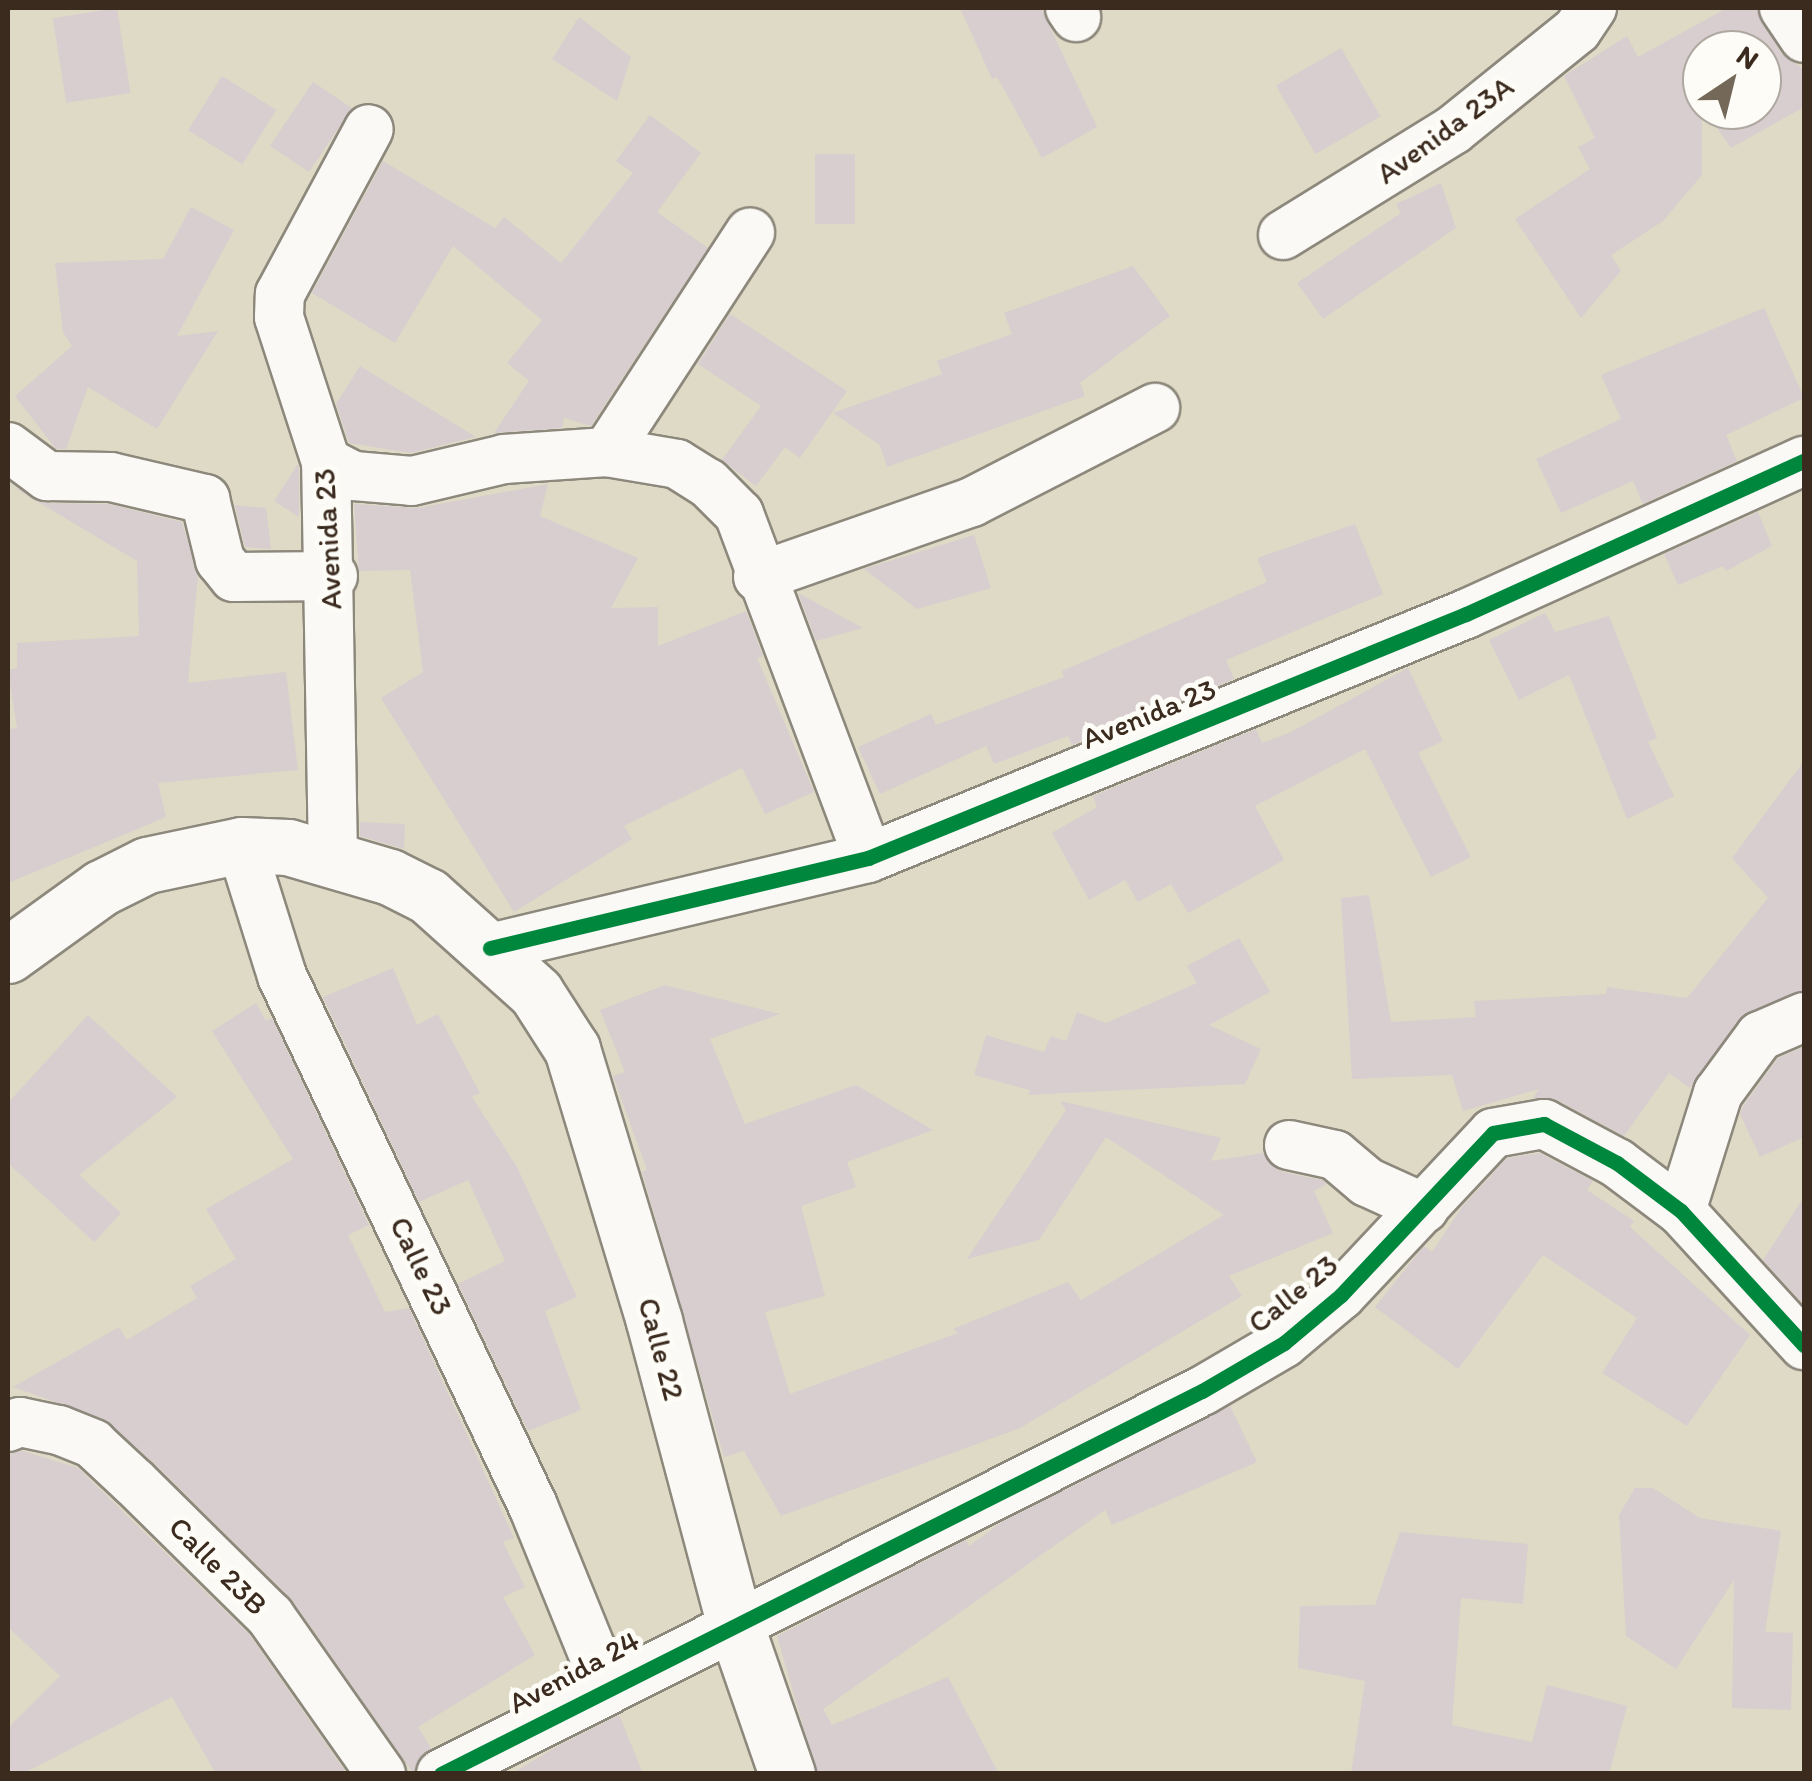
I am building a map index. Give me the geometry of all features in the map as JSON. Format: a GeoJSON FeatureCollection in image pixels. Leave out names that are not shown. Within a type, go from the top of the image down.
{"type":"FeatureCollection","features":[{"type":"Feature","properties":{"kind":"main road","name":"Calle 22"},"geometry":{"type":"LineString","coordinates":[[8,955],[101,888],[146,865],[241,845],[333,858],[428,896],[536,993],[572,1049],[654,1321],[734,1622],[787,1774]]}},
{"type":"Feature","properties":{"kind":"street","name":"Avenida 23A"},"geometry":{"type":"LineString","coordinates":[[1283,235],[1453,130],[1577,30],[1592,8]]}},
{"type":"Feature","properties":{"kind":"street"},"geometry":{"type":"LineString","coordinates":[[1784,8],[1804,38]]}},
{"type":"Feature","properties":{"kind":"street","name":"Avenida 23"},"geometry":{"type":"LineString","coordinates":[[333,858],[333,576],[326,462],[279,316],[280,294],[369,128]]}},
{"type":"Feature","properties":{"kind":"street"},"geometry":{"type":"LineString","coordinates":[[607,452],[750,233]]}},
{"type":"Feature","properties":{"kind":"street"},"geometry":{"type":"LineString","coordinates":[[758,578],[972,502],[1155,408]]}},
{"type":"Feature","properties":{"kind":"street"},"geometry":{"type":"LineString","coordinates":[[8,447],[47,476],[112,477],[205,498],[220,560],[234,577],[333,576]]}},
{"type":"Feature","properties":{"kind":"street"},"geometry":{"type":"LineString","coordinates":[[326,462],[354,476],[412,481],[504,459],[607,452],[677,464],[708,483],[739,514],[758,578],[868,858]]}},
{"type":"Feature","properties":{"kind":"street","name":"Avenida 23"},"geometry":{"type":"LineString","coordinates":[[490,948],[868,858],[1466,614],[1804,461]]}},
{"type":"Feature","properties":{"kind":"street","name":"Calle 23"},"geometry":{"type":"LineString","coordinates":[[241,845],[282,976],[533,1506],[606,1686]]}},
{"type":"Feature","properties":{"kind":"street"},"geometry":{"type":"LineString","coordinates":[[1681,1211],[1718,1093],[1760,1036],[1804,1017]]}},
{"type":"Feature","properties":{"kind":"street","name":"Calle 23"},"geometry":{"type":"LineString","coordinates":[[734,1622],[1202,1392],[1284,1343],[1424,1208],[1494,1134],[1544,1124],[1617,1163],[1681,1211],[1804,1345]]}},
{"type":"Feature","properties":{"kind":"street"},"geometry":{"type":"LineString","coordinates":[[1289,1145],[1335,1156],[1367,1182],[1424,1208]]}},
{"type":"Feature","properties":{"kind":"street","name":"Calle 23B"},"geometry":{"type":"LineString","coordinates":[[8,1427],[40,1426],[93,1444],[136,1483],[270,1616],[381,1774]]}},
{"type":"Feature","properties":{"kind":"street","name":"Avenida 24"},"geometry":{"type":"LineString","coordinates":[[441,1774],[734,1622]]}},
{"type":"Feature","properties":{"kind":"building"},"geometry":{"type":"Polygon","coordinates":[[[117,8],[130,93],[66,103],[53,18],[117,8]]]}},
{"type":"Feature","properties":{"kind":"building"},"geometry":{"type":"Polygon","coordinates":[[[960,8],[1041,8],[1097,127],[1042,158],[997,77],[992,79],[960,8]]]}},
{"type":"Feature","properties":{"kind":"building"},"geometry":{"type":"Polygon","coordinates":[[[1727,8],[1757,8],[1769,30],[1687,30],[1727,8]]]}},
{"type":"Feature","properties":{"kind":"building"},"geometry":{"type":"Polygon","coordinates":[[[579,17],[631,57],[617,101],[552,59],[579,17]]]}},
{"type":"Feature","properties":{"kind":"building"},"geometry":{"type":"Polygon","coordinates":[[[1682,33],[1682,130],[1702,130],[1702,175],[1663,221],[1611,255],[1621,271],[1581,318],[1515,219],[1590,169],[1578,147],[1595,138],[1564,76],[1627,36],[1638,57],[1682,33]]]}},
{"type":"Feature","properties":{"kind":"building"},"geometry":{"type":"Polygon","coordinates":[[[1341,48],[1380,116],[1316,154],[1276,86],[1341,48]]]}},
{"type":"Feature","properties":{"kind":"building"},"geometry":{"type":"Polygon","coordinates":[[[1782,54],[1804,70],[1804,107],[1782,119],[1782,54]]]}},
{"type":"Feature","properties":{"kind":"building"},"geometry":{"type":"Polygon","coordinates":[[[222,76],[276,110],[242,164],[188,130],[222,76]]]}},
{"type":"Feature","properties":{"kind":"building"},"geometry":{"type":"Polygon","coordinates":[[[313,82],[352,108],[309,172],[270,146],[313,82]]]}},
{"type":"Feature","properties":{"kind":"building"},"geometry":{"type":"Polygon","coordinates":[[[650,115],[701,153],[657,212],[708,248],[591,426],[564,418],[562,428],[494,433],[529,381],[507,363],[542,320],[453,246],[395,343],[312,293],[383,161],[495,228],[504,217],[561,263],[633,173],[616,161],[650,115]]]}},
{"type":"Feature","properties":{"kind":"building"},"geometry":{"type":"Polygon","coordinates":[[[1718,130],[1763,130],[1731,148],[1718,130]]]}},
{"type":"Feature","properties":{"kind":"building"},"geometry":{"type":"Polygon","coordinates":[[[815,154],[855,154],[855,224],[815,224],[815,154]]]}},
{"type":"Feature","properties":{"kind":"building"},"geometry":{"type":"Polygon","coordinates":[[[1441,183],[1456,228],[1323,319],[1297,283],[1401,213],[1396,204],[1441,183]]]}},
{"type":"Feature","properties":{"kind":"building"},"geometry":{"type":"Polygon","coordinates":[[[191,207],[234,230],[177,336],[218,331],[157,429],[88,387],[66,449],[56,449],[15,396],[72,346],[63,332],[55,263],[163,259],[191,207]]]}},
{"type":"Feature","properties":{"kind":"building"},"geometry":{"type":"Polygon","coordinates":[[[1133,266],[1170,316],[1080,383],[1085,396],[887,467],[880,445],[833,413],[942,374],[937,361],[1012,334],[1004,313],[1133,266]]]}},
{"type":"Feature","properties":{"kind":"building"},"geometry":{"type":"Polygon","coordinates":[[[1764,308],[1804,398],[1726,435],[1737,461],[1643,504],[1633,481],[1561,513],[1536,459],[1621,419],[1601,375],[1764,308]]]}},
{"type":"Feature","properties":{"kind":"building"},"geometry":{"type":"Polygon","coordinates":[[[730,314],[847,391],[800,458],[785,447],[756,486],[722,460],[761,406],[698,364],[730,314]]]}},
{"type":"Feature","properties":{"kind":"building"},"geometry":{"type":"Polygon","coordinates":[[[360,366],[476,437],[410,453],[349,443],[336,404],[360,366]]]}},
{"type":"Feature","properties":{"kind":"building"},"geometry":{"type":"Polygon","coordinates":[[[298,464],[299,467],[299,517],[274,501],[298,464]]]}},
{"type":"Feature","properties":{"kind":"building"},"geometry":{"type":"Polygon","coordinates":[[[8,484],[45,503],[108,504],[182,522],[198,576],[188,683],[286,672],[298,770],[158,783],[166,817],[8,883],[8,729],[17,728],[8,670],[17,668],[17,643],[139,636],[137,561],[8,484]]]}},
{"type":"Feature","properties":{"kind":"building"},"geometry":{"type":"Polygon","coordinates":[[[548,484],[540,516],[638,558],[611,608],[658,607],[658,646],[746,611],[763,656],[757,658],[814,792],[765,814],[742,768],[624,826],[632,839],[514,912],[381,698],[423,672],[410,570],[359,571],[354,504],[418,508],[548,484]]]}},
{"type":"Feature","properties":{"kind":"building"},"geometry":{"type":"Polygon","coordinates":[[[235,505],[266,508],[271,549],[245,547],[235,505]]]}},
{"type":"Feature","properties":{"kind":"building"},"geometry":{"type":"Polygon","coordinates":[[[1758,512],[1772,546],[1726,571],[1723,566],[1678,585],[1664,554],[1758,512]]]}},
{"type":"Feature","properties":{"kind":"building"},"geometry":{"type":"Polygon","coordinates":[[[1355,524],[1383,594],[1226,660],[1234,679],[1072,745],[1068,736],[994,764],[986,746],[880,794],[858,747],[931,714],[936,725],[1064,677],[1062,671],[1267,582],[1257,558],[1355,524]]]}},
{"type":"Feature","properties":{"kind":"building"},"geometry":{"type":"Polygon","coordinates":[[[974,535],[991,588],[917,609],[864,569],[974,535]]]}},
{"type":"Feature","properties":{"kind":"building"},"geometry":{"type":"Polygon","coordinates":[[[798,593],[863,628],[816,641],[798,593]]]}},
{"type":"Feature","properties":{"kind":"building"},"geometry":{"type":"Polygon","coordinates":[[[1545,613],[1555,632],[1609,616],[1657,738],[1648,742],[1674,796],[1627,819],[1569,675],[1519,700],[1489,640],[1545,613]]]}},
{"type":"Feature","properties":{"kind":"building"},"geometry":{"type":"Polygon","coordinates":[[[1408,668],[1443,741],[1418,753],[1471,857],[1431,877],[1365,749],[1255,806],[1284,860],[1188,913],[1171,884],[1138,902],[1125,880],[1089,900],[1052,833],[1097,807],[1093,796],[1256,729],[1262,743],[1289,733],[1408,668]]]}},
{"type":"Feature","properties":{"kind":"building"},"geometry":{"type":"Polygon","coordinates":[[[1804,761],[1804,990],[1739,1019],[1690,1088],[1669,1073],[1624,1136],[1557,1100],[1533,1098],[1539,1089],[1463,1111],[1452,1075],[1352,1079],[1341,898],[1369,895],[1391,1022],[1476,1017],[1474,1001],[1606,994],[1607,987],[1687,998],[1768,898],[1732,858],[1804,761]]]}},
{"type":"Feature","properties":{"kind":"building"},"geometry":{"type":"Polygon","coordinates":[[[360,822],[405,824],[404,849],[360,836],[360,822]]]}},
{"type":"Feature","properties":{"kind":"building"},"geometry":{"type":"Polygon","coordinates":[[[1239,938],[1270,992],[1209,1025],[1261,1049],[1245,1084],[1028,1095],[1030,1090],[974,1075],[986,1035],[1044,1052],[1051,1036],[1066,1041],[1077,1012],[1106,1023],[1197,983],[1187,966],[1239,938]]]}},
{"type":"Feature","properties":{"kind":"building"},"geometry":{"type":"Polygon","coordinates":[[[393,968],[417,1025],[438,1014],[480,1093],[472,1097],[517,1167],[577,1297],[545,1311],[581,1410],[528,1431],[458,1284],[505,1261],[468,1180],[419,1202],[323,997],[393,968]]]}},
{"type":"Feature","properties":{"kind":"building"},"geometry":{"type":"Polygon","coordinates":[[[665,985],[780,1014],[710,1039],[745,1124],[856,1085],[933,1130],[847,1162],[856,1187],[801,1206],[825,1296],[765,1312],[790,1394],[958,1333],[953,1329],[1068,1282],[1081,1300],[1224,1215],[1106,1137],[1039,1240],[967,1259],[1066,1110],[1060,1101],[1221,1138],[1211,1161],[1263,1153],[1282,1172],[1322,1180],[1327,1184],[1314,1191],[1333,1233],[1229,1276],[1242,1296],[1020,1428],[781,1516],[744,1451],[724,1457],[642,1172],[647,1170],[613,1076],[625,1072],[600,1010],[665,985]]]}},
{"type":"Feature","properties":{"kind":"building"},"geometry":{"type":"Polygon","coordinates":[[[256,1003],[266,1021],[272,1018],[369,1225],[348,1235],[385,1312],[409,1308],[514,1538],[503,1542],[525,1587],[503,1597],[535,1655],[418,1727],[431,1748],[414,1774],[292,1600],[154,1463],[104,1419],[13,1387],[119,1327],[127,1340],[197,1298],[190,1286],[236,1259],[206,1209],[293,1159],[212,1031],[256,1003]]]}},
{"type":"Feature","properties":{"kind":"building"},"geometry":{"type":"Polygon","coordinates":[[[88,1015],[177,1097],[79,1175],[121,1213],[94,1242],[8,1163],[8,1103],[88,1015]]]}},
{"type":"Feature","properties":{"kind":"building"},"geometry":{"type":"Polygon","coordinates":[[[1804,1047],[1804,1137],[1760,1157],[1740,1114],[1743,1106],[1778,1058],[1804,1047]]]}},
{"type":"Feature","properties":{"kind":"building"},"geometry":{"type":"Polygon","coordinates":[[[1539,1153],[1593,1181],[1587,1190],[1634,1221],[1630,1227],[1750,1335],[1687,1426],[1602,1373],[1637,1318],[1543,1255],[1458,1369],[1375,1307],[1424,1246],[1432,1252],[1462,1207],[1507,1158],[1539,1153]]]}},
{"type":"Feature","properties":{"kind":"building"},"geometry":{"type":"Polygon","coordinates":[[[1804,1197],[1804,1305],[1763,1260],[1804,1197]]]}},
{"type":"Feature","properties":{"kind":"building"},"geometry":{"type":"Polygon","coordinates":[[[1230,1406],[1257,1462],[1112,1525],[1105,1510],[823,1709],[832,1725],[948,1677],[999,1774],[817,1774],[777,1636],[966,1540],[969,1546],[1002,1522],[1230,1406]]]}},
{"type":"Feature","properties":{"kind":"building"},"geometry":{"type":"Polygon","coordinates":[[[23,1451],[78,1468],[249,1634],[347,1774],[216,1774],[172,1697],[22,1774],[8,1774],[8,1728],[60,1676],[8,1627],[8,1454],[23,1451]]]}},
{"type":"Feature","properties":{"kind":"building"},"geometry":{"type":"Polygon","coordinates":[[[1635,1488],[1653,1488],[1700,1518],[1781,1531],[1765,1632],[1793,1633],[1791,1710],[1732,1708],[1734,1580],[1676,1669],[1626,1636],[1619,1515],[1635,1488]]]}},
{"type":"Feature","properties":{"kind":"building"},"geometry":{"type":"Polygon","coordinates":[[[1400,1532],[1528,1544],[1523,1604],[1461,1598],[1452,1725],[1532,1742],[1547,1685],[1627,1706],[1609,1774],[1351,1774],[1365,1681],[1298,1668],[1300,1606],[1375,1605],[1400,1532]]]}},
{"type":"Feature","properties":{"kind":"building"},"geometry":{"type":"Polygon","coordinates":[[[619,1715],[643,1774],[511,1774],[560,1745],[619,1715]]]}},
{"type":"Feature","properties":{"kind":"cycle path"},"geometry":{"type":"LineString","coordinates":[[490,948],[868,858],[1466,614],[1804,461]]}},
{"type":"Feature","properties":{"kind":"cycle path"},"geometry":{"type":"LineString","coordinates":[[441,1774],[1202,1391],[1284,1343],[1341,1295],[1493,1133],[1544,1124],[1617,1163],[1681,1211],[1804,1345]]}}]}
